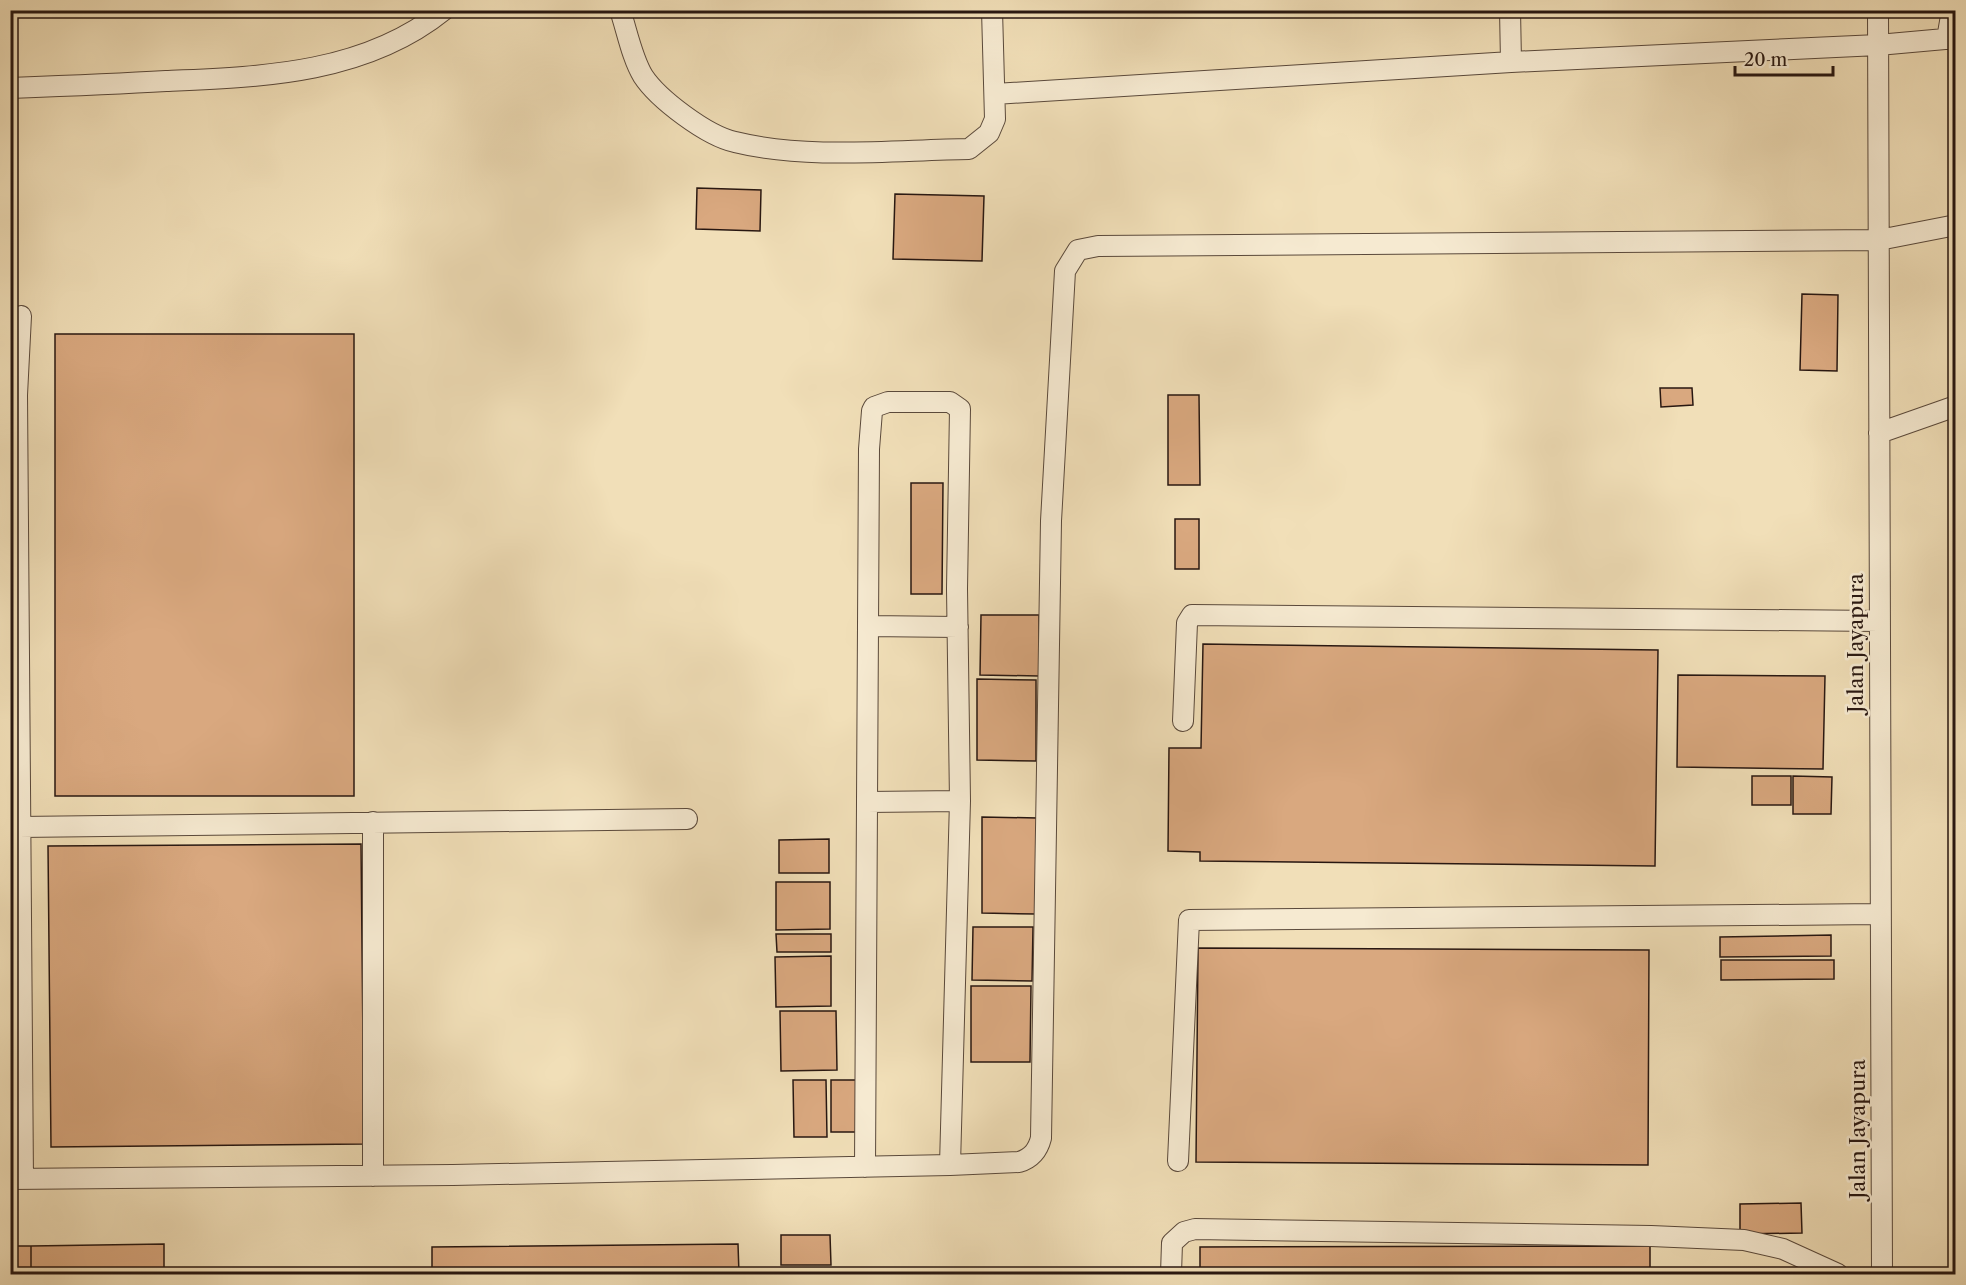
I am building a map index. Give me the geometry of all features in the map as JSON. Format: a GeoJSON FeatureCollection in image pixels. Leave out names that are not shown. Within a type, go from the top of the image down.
{"type":"FeatureCollection","features":[{"type":"Feature","properties":{"kind":"lane"},"geometry":{"type":"LineString","coordinates":[[10,88],[260,77],[326,66],[369,52],[419,30],[444,10]]}},
{"type":"Feature","properties":{"kind":"lane"},"geometry":{"type":"LineString","coordinates":[[620,10],[643,75],[664,99],[699,124],[733,142],[838,152],[969,148],[983,139],[992,127],[995,94],[992,10]]}},
{"type":"Feature","properties":{"kind":"lane"},"geometry":{"type":"LineString","coordinates":[[1510,10],[1511,62]]}},
{"type":"Feature","properties":{"kind":"lane","name":"Jalan Jayapura"},"geometry":{"type":"LineString","coordinates":[[1878,10],[1882,1275]]}},
{"type":"Feature","properties":{"kind":"lane"},"geometry":{"type":"LineString","coordinates":[[995,94],[1511,62],[1878,45],[1951,38],[1952,10]]}},
{"type":"Feature","properties":{"kind":"lane"},"geometry":{"type":"LineString","coordinates":[[21,316],[17,395],[20,826],[17,1179],[373,1176],[1019,1162],[1033,1154],[1041,1138],[1055,420],[1064,279],[1070,259],[1078,250],[1098,246],[1879,240],[1956,225]]}},
{"type":"Feature","properties":{"kind":"lane"},"geometry":{"type":"LineString","coordinates":[[865,1167],[868,626],[872,411],[874,406],[888,402],[950,402],[960,409],[958,627],[960,801],[950,1165]]}},
{"type":"Feature","properties":{"kind":"lane"},"geometry":{"type":"LineString","coordinates":[[1879,433],[1956,406]]}},
{"type":"Feature","properties":{"kind":"lane"},"geometry":{"type":"LineString","coordinates":[[1184,721],[1187,623],[1191,615],[1879,621]]}},
{"type":"Feature","properties":{"kind":"lane"},"geometry":{"type":"LineString","coordinates":[[868,626],[958,627]]}},
{"type":"Feature","properties":{"kind":"lane"},"geometry":{"type":"LineString","coordinates":[[867,802],[960,801]]}},
{"type":"Feature","properties":{"kind":"lane"},"geometry":{"type":"LineString","coordinates":[[20,826],[687,819]]}},
{"type":"Feature","properties":{"kind":"lane"},"geometry":{"type":"LineString","coordinates":[[373,822],[373,1176]]}},
{"type":"Feature","properties":{"kind":"lane"},"geometry":{"type":"LineString","coordinates":[[1178,1161],[1189,920],[1880,914]]}},
{"type":"Feature","properties":{"kind":"lane"},"geometry":{"type":"LineString","coordinates":[[1171,1275],[1172,1243],[1184,1232],[1195,1229],[1639,1236],[1744,1240],[1783,1249],[1838,1275]]}},
{"type":"Feature","properties":{"kind":"building"},"geometry":{"type":"Polygon","coordinates":[[[697,188],[761,190],[760,231],[696,229],[697,188]]]}},
{"type":"Feature","properties":{"kind":"building"},"geometry":{"type":"Polygon","coordinates":[[[895,194],[984,196],[982,261],[893,259],[895,194]]]}},
{"type":"Feature","properties":{"kind":"building"},"geometry":{"type":"Polygon","coordinates":[[[1802,294],[1838,295],[1837,371],[1800,370],[1802,294]]]}},
{"type":"Feature","properties":{"kind":"building"},"geometry":{"type":"Polygon","coordinates":[[[55,334],[354,334],[354,796],[55,796],[55,334]]]}},
{"type":"Feature","properties":{"kind":"building"},"geometry":{"type":"Polygon","coordinates":[[[1660,388],[1692,388],[1693,405],[1661,407],[1660,388]]]}},
{"type":"Feature","properties":{"kind":"building"},"geometry":{"type":"Polygon","coordinates":[[[1168,395],[1199,395],[1200,485],[1168,485],[1168,395]]]}},
{"type":"Feature","properties":{"kind":"building"},"geometry":{"type":"Polygon","coordinates":[[[911,483],[943,483],[942,594],[911,594],[911,483]]]}},
{"type":"Feature","properties":{"kind":"building"},"geometry":{"type":"Polygon","coordinates":[[[1175,519],[1199,519],[1199,569],[1175,569],[1175,519]]]}},
{"type":"Feature","properties":{"kind":"building"},"geometry":{"type":"Polygon","coordinates":[[[981,615],[1039,615],[1039,676],[980,675],[981,615]]]}},
{"type":"Feature","properties":{"kind":"building"},"geometry":{"type":"Polygon","coordinates":[[[1203,644],[1658,650],[1655,866],[1200,861],[1200,852],[1168,851],[1169,748],[1201,748],[1203,644]]]}},
{"type":"Feature","properties":{"kind":"building"},"geometry":{"type":"Polygon","coordinates":[[[1678,675],[1825,676],[1823,769],[1677,767],[1678,675]]]}},
{"type":"Feature","properties":{"kind":"building"},"geometry":{"type":"Polygon","coordinates":[[[977,679],[1036,680],[1036,761],[977,760],[977,679]]]}},
{"type":"Feature","properties":{"kind":"building"},"geometry":{"type":"Polygon","coordinates":[[[1752,776],[1791,776],[1791,805],[1752,805],[1752,776]]]}},
{"type":"Feature","properties":{"kind":"building"},"geometry":{"type":"Polygon","coordinates":[[[1793,776],[1832,777],[1831,814],[1793,814],[1793,776]]]}},
{"type":"Feature","properties":{"kind":"building"},"geometry":{"type":"Polygon","coordinates":[[[982,817],[1037,818],[1036,914],[982,913],[982,817]]]}},
{"type":"Feature","properties":{"kind":"building"},"geometry":{"type":"Polygon","coordinates":[[[829,839],[829,873],[779,873],[779,840],[829,839]]]}},
{"type":"Feature","properties":{"kind":"building"},"geometry":{"type":"Polygon","coordinates":[[[361,844],[364,1144],[51,1147],[48,846],[361,844]]]}},
{"type":"Feature","properties":{"kind":"building"},"geometry":{"type":"Polygon","coordinates":[[[776,882],[830,882],[830,929],[776,930],[776,882]]]}},
{"type":"Feature","properties":{"kind":"building"},"geometry":{"type":"Polygon","coordinates":[[[973,927],[1033,927],[1032,981],[972,980],[973,927]]]}},
{"type":"Feature","properties":{"kind":"building"},"geometry":{"type":"Polygon","coordinates":[[[776,934],[831,934],[831,952],[777,952],[776,934]]]}},
{"type":"Feature","properties":{"kind":"building"},"geometry":{"type":"Polygon","coordinates":[[[1831,935],[1831,956],[1720,957],[1720,937],[1831,935]]]}},
{"type":"Feature","properties":{"kind":"building"},"geometry":{"type":"Polygon","coordinates":[[[1198,948],[1649,950],[1648,1165],[1196,1162],[1198,948]]]}},
{"type":"Feature","properties":{"kind":"building"},"geometry":{"type":"Polygon","coordinates":[[[831,956],[831,1006],[776,1007],[775,957],[831,956]]]}},
{"type":"Feature","properties":{"kind":"building"},"geometry":{"type":"Polygon","coordinates":[[[1721,960],[1834,960],[1834,979],[1721,980],[1721,960]]]}},
{"type":"Feature","properties":{"kind":"building"},"geometry":{"type":"Polygon","coordinates":[[[971,986],[1031,986],[1030,1062],[971,1062],[971,986]]]}},
{"type":"Feature","properties":{"kind":"building"},"geometry":{"type":"Polygon","coordinates":[[[780,1011],[836,1011],[837,1070],[781,1071],[780,1011]]]}},
{"type":"Feature","properties":{"kind":"building"},"geometry":{"type":"Polygon","coordinates":[[[793,1080],[826,1080],[827,1137],[794,1137],[793,1080]]]}},
{"type":"Feature","properties":{"kind":"building"},"geometry":{"type":"Polygon","coordinates":[[[831,1080],[856,1080],[856,1132],[831,1132],[831,1080]]]}},
{"type":"Feature","properties":{"kind":"building"},"geometry":{"type":"Polygon","coordinates":[[[1801,1203],[1802,1233],[1740,1234],[1740,1204],[1801,1203]]]}},
{"type":"Feature","properties":{"kind":"building"},"geometry":{"type":"Polygon","coordinates":[[[781,1235],[830,1235],[831,1265],[781,1265],[781,1235]]]}},
{"type":"Feature","properties":{"kind":"building"},"geometry":{"type":"Polygon","coordinates":[[[164,1244],[164,1274],[31,1274],[31,1246],[164,1244]]]}},
{"type":"Feature","properties":{"kind":"building"},"geometry":{"type":"Polygon","coordinates":[[[738,1244],[739,1274],[432,1274],[432,1247],[738,1244]]]}},
{"type":"Feature","properties":{"kind":"building"},"geometry":{"type":"Polygon","coordinates":[[[10,1246],[31,1246],[31,1274],[10,1274],[10,1246]]]}},
{"type":"Feature","properties":{"kind":"building"},"geometry":{"type":"Polygon","coordinates":[[[1650,1246],[1650,1274],[1200,1274],[1200,1247],[1650,1246]]]}},
{"type":"Feature","properties":{"kind":"building"},"geometry":{"type":"Polygon","coordinates":[[[778,1270],[834,1270],[834,1274],[778,1274],[778,1270]]]}}]}
